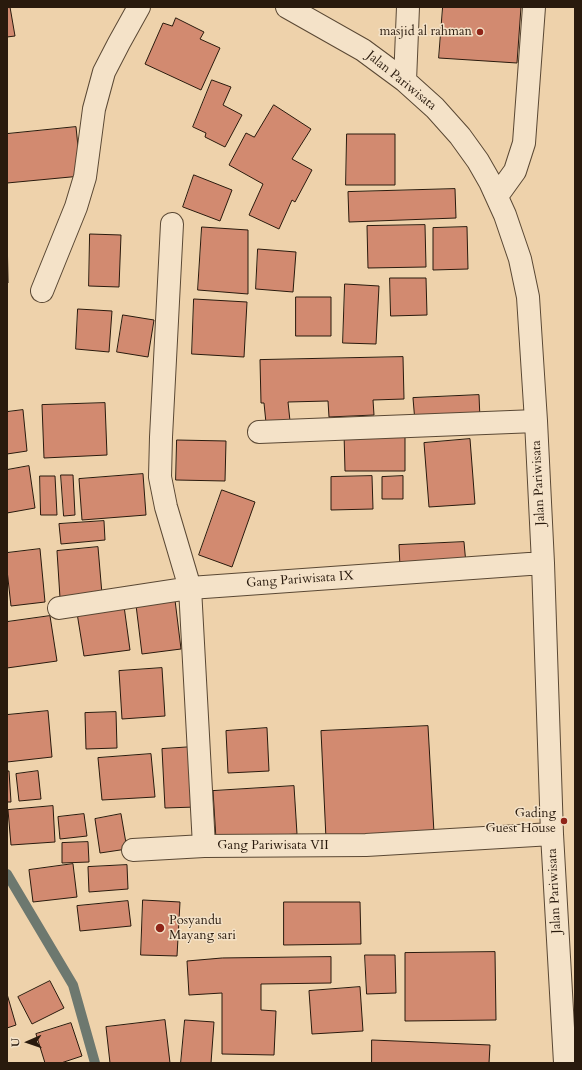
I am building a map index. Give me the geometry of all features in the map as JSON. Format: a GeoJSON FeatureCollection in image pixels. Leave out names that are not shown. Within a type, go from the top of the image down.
{"type":"FeatureCollection","features":[{"type":"Feature","properties":{"kind":"street"},"geometry":{"type":"LineString","coordinates":[[42,291],[76,207],[85,177],[94,109],[104,72],[118,43],[139,7]]}},
{"type":"Feature","properties":{"kind":"street","name":"Jalan Pariwisata"},"geometry":{"type":"LineString","coordinates":[[287,7],[362,50],[405,81],[435,108],[460,136],[478,161],[497,196],[510,226],[520,259],[528,297],[536,421],[543,563],[552,834],[565,1063]]}},
{"type":"Feature","properties":{"kind":"street"},"geometry":{"type":"LineString","coordinates":[[405,81],[408,7]]}},
{"type":"Feature","properties":{"kind":"street"},"geometry":{"type":"LineString","coordinates":[[497,196],[515,171],[524,143],[534,7]]}},
{"type":"Feature","properties":{"kind":"street","name":"Gang Pariwisata VII"},"geometry":{"type":"LineString","coordinates":[[172,224],[160,477],[166,507],[190,588],[204,846],[366,845],[552,834]]}},
{"type":"Feature","properties":{"kind":"street"},"geometry":{"type":"LineString","coordinates":[[259,432],[536,421]]}},
{"type":"Feature","properties":{"kind":"street","name":"Gang Pariwisata IX"},"geometry":{"type":"LineString","coordinates":[[59,608],[190,588],[543,563]]}},
{"type":"Feature","properties":{"kind":"street"},"geometry":{"type":"LineString","coordinates":[[133,850],[204,846]]}},
{"type":"Feature","properties":{"kind":"building"},"geometry":{"type":"Polygon","coordinates":[[[7,7],[10,7],[15,36],[7,37],[7,7]]]}},
{"type":"Feature","properties":{"kind":"building","name":"masjid al rahman"},"geometry":{"type":"Polygon","coordinates":[[[443,7],[521,7],[517,63],[439,58],[443,7]]]}},
{"type":"Feature","properties":{"kind":"building"},"geometry":{"type":"Polygon","coordinates":[[[176,18],[204,32],[200,39],[220,48],[201,90],[145,64],[163,23],[172,26],[176,18]]]}},
{"type":"Feature","properties":{"kind":"building"},"geometry":{"type":"Polygon","coordinates":[[[212,80],[231,87],[223,105],[242,115],[225,147],[205,137],[206,133],[193,127],[212,80]]]}},
{"type":"Feature","properties":{"kind":"building"},"geometry":{"type":"Polygon","coordinates":[[[274,105],[311,129],[292,159],[312,170],[295,202],[292,200],[279,229],[249,215],[263,184],[229,165],[246,133],[254,137],[274,105]]]}},
{"type":"Feature","properties":{"kind":"building"},"geometry":{"type":"Polygon","coordinates":[[[76,127],[81,176],[7,183],[7,134],[76,127]]]}},
{"type":"Feature","properties":{"kind":"building"},"geometry":{"type":"Polygon","coordinates":[[[347,134],[395,134],[395,185],[346,185],[347,134]]]}},
{"type":"Feature","properties":{"kind":"building"},"geometry":{"type":"Polygon","coordinates":[[[194,175],[232,190],[220,221],[183,207],[194,175]]]}},
{"type":"Feature","properties":{"kind":"building"},"geometry":{"type":"Polygon","coordinates":[[[455,189],[456,218],[349,222],[348,192],[455,189]]]}},
{"type":"Feature","properties":{"kind":"building"},"geometry":{"type":"Polygon","coordinates":[[[425,225],[426,267],[368,268],[367,226],[425,225]]]}},
{"type":"Feature","properties":{"kind":"building"},"geometry":{"type":"Polygon","coordinates":[[[202,227],[248,230],[248,294],[198,290],[202,227]]]}},
{"type":"Feature","properties":{"kind":"building"},"geometry":{"type":"Polygon","coordinates":[[[467,227],[468,269],[433,270],[433,228],[467,227]]]}},
{"type":"Feature","properties":{"kind":"building"},"geometry":{"type":"Polygon","coordinates":[[[7,228],[8,283],[7,283],[7,228]]]}},
{"type":"Feature","properties":{"kind":"building"},"geometry":{"type":"Polygon","coordinates":[[[90,234],[121,235],[119,287],[89,286],[90,234]]]}},
{"type":"Feature","properties":{"kind":"building"},"geometry":{"type":"Polygon","coordinates":[[[258,249],[296,252],[293,292],[256,289],[258,249]]]}},
{"type":"Feature","properties":{"kind":"building"},"geometry":{"type":"Polygon","coordinates":[[[390,278],[426,278],[427,315],[391,316],[390,278]]]}},
{"type":"Feature","properties":{"kind":"building"},"geometry":{"type":"Polygon","coordinates":[[[345,284],[379,286],[376,344],[343,343],[345,284]]]}},
{"type":"Feature","properties":{"kind":"building"},"geometry":{"type":"Polygon","coordinates":[[[296,297],[331,297],[331,336],[296,336],[296,297]]]}},
{"type":"Feature","properties":{"kind":"building"},"geometry":{"type":"Polygon","coordinates":[[[194,299],[247,302],[244,357],[192,354],[194,299]]]}},
{"type":"Feature","properties":{"kind":"building"},"geometry":{"type":"Polygon","coordinates":[[[78,309],[112,311],[109,352],[76,349],[78,309]]]}},
{"type":"Feature","properties":{"kind":"building"},"geometry":{"type":"Polygon","coordinates":[[[123,315],[154,320],[148,357],[117,352],[123,315]]]}},
{"type":"Feature","properties":{"kind":"building"},"geometry":{"type":"Polygon","coordinates":[[[403,357],[404,399],[373,400],[374,415],[329,417],[328,401],[288,402],[290,421],[266,423],[264,403],[261,403],[260,360],[403,357]]]}},
{"type":"Feature","properties":{"kind":"building"},"geometry":{"type":"Polygon","coordinates":[[[479,395],[480,419],[415,422],[413,398],[479,395]]]}},
{"type":"Feature","properties":{"kind":"building"},"geometry":{"type":"Polygon","coordinates":[[[105,403],[107,455],[44,458],[42,405],[105,403]]]}},
{"type":"Feature","properties":{"kind":"building"},"geometry":{"type":"Polygon","coordinates":[[[23,410],[27,451],[7,454],[7,412],[23,410]]]}},
{"type":"Feature","properties":{"kind":"building"},"geometry":{"type":"Polygon","coordinates":[[[405,432],[405,471],[345,471],[344,433],[405,432]]]}},
{"type":"Feature","properties":{"kind":"building"},"geometry":{"type":"Polygon","coordinates":[[[470,439],[475,504],[429,507],[424,443],[470,439]]]}},
{"type":"Feature","properties":{"kind":"building"},"geometry":{"type":"Polygon","coordinates":[[[177,440],[226,441],[225,481],[176,480],[177,440]]]}},
{"type":"Feature","properties":{"kind":"building"},"geometry":{"type":"Polygon","coordinates":[[[29,466],[35,508],[7,513],[7,470],[29,466]]]}},
{"type":"Feature","properties":{"kind":"building"},"geometry":{"type":"Polygon","coordinates":[[[143,474],[146,515],[82,520],[79,479],[143,474]]]}},
{"type":"Feature","properties":{"kind":"building"},"geometry":{"type":"Polygon","coordinates":[[[61,475],[73,475],[75,515],[64,516],[61,475]]]}},
{"type":"Feature","properties":{"kind":"building"},"geometry":{"type":"Polygon","coordinates":[[[40,476],[55,476],[57,515],[41,515],[40,476]]]}},
{"type":"Feature","properties":{"kind":"building"},"geometry":{"type":"Polygon","coordinates":[[[372,476],[373,509],[331,510],[331,477],[372,476]]]}},
{"type":"Feature","properties":{"kind":"building"},"geometry":{"type":"Polygon","coordinates":[[[403,476],[403,499],[382,499],[382,477],[403,476]]]}},
{"type":"Feature","properties":{"kind":"building"},"geometry":{"type":"Polygon","coordinates":[[[222,490],[255,502],[232,567],[199,555],[222,490]]]}},
{"type":"Feature","properties":{"kind":"building"},"geometry":{"type":"Polygon","coordinates":[[[104,521],[105,540],[61,544],[59,524],[104,521]]]}},
{"type":"Feature","properties":{"kind":"building"},"geometry":{"type":"Polygon","coordinates":[[[464,542],[466,564],[400,567],[399,545],[464,542]]]}},
{"type":"Feature","properties":{"kind":"building"},"geometry":{"type":"Polygon","coordinates":[[[98,547],[102,594],[60,598],[57,551],[98,547]]]}},
{"type":"Feature","properties":{"kind":"building"},"geometry":{"type":"Polygon","coordinates":[[[40,549],[45,602],[11,606],[7,570],[7,553],[40,549]]]}},
{"type":"Feature","properties":{"kind":"building"},"geometry":{"type":"Polygon","coordinates":[[[175,600],[181,649],[142,654],[136,605],[175,600]]]}},
{"type":"Feature","properties":{"kind":"building"},"geometry":{"type":"Polygon","coordinates":[[[124,606],[130,650],[84,656],[77,613],[124,606]]]}},
{"type":"Feature","properties":{"kind":"building"},"geometry":{"type":"Polygon","coordinates":[[[50,616],[57,661],[7,668],[7,622],[50,616]]]}},
{"type":"Feature","properties":{"kind":"building"},"geometry":{"type":"Polygon","coordinates":[[[162,668],[165,716],[122,719],[119,671],[162,668]]]}},
{"type":"Feature","properties":{"kind":"building"},"geometry":{"type":"Polygon","coordinates":[[[48,711],[52,757],[7,762],[7,715],[48,711]]]}},
{"type":"Feature","properties":{"kind":"building"},"geometry":{"type":"Polygon","coordinates":[[[116,712],[117,748],[86,749],[85,713],[116,712]]]}},
{"type":"Feature","properties":{"kind":"building"},"geometry":{"type":"Polygon","coordinates":[[[428,726],[434,833],[326,839],[321,731],[428,726]]]}},
{"type":"Feature","properties":{"kind":"building"},"geometry":{"type":"Polygon","coordinates":[[[267,728],[269,771],[228,773],[226,731],[267,728]]]}},
{"type":"Feature","properties":{"kind":"building"},"geometry":{"type":"Polygon","coordinates":[[[193,747],[196,807],[165,808],[162,749],[193,747]]]}},
{"type":"Feature","properties":{"kind":"building"},"geometry":{"type":"Polygon","coordinates":[[[151,754],[155,797],[102,800],[98,758],[151,754]]]}},
{"type":"Feature","properties":{"kind":"building"},"geometry":{"type":"Polygon","coordinates":[[[7,771],[9,771],[11,802],[7,802],[7,771]]]}},
{"type":"Feature","properties":{"kind":"building"},"geometry":{"type":"Polygon","coordinates":[[[38,771],[41,799],[19,801],[16,774],[38,771]]]}},
{"type":"Feature","properties":{"kind":"building"},"geometry":{"type":"Polygon","coordinates":[[[294,786],[297,834],[216,839],[213,791],[294,786]]]}},
{"type":"Feature","properties":{"kind":"building"},"geometry":{"type":"Polygon","coordinates":[[[53,806],[55,842],[11,845],[8,810],[53,806]]]}},
{"type":"Feature","properties":{"kind":"building"},"geometry":{"type":"Polygon","coordinates":[[[84,814],[87,836],[60,839],[58,817],[84,814]]]}},
{"type":"Feature","properties":{"kind":"building"},"geometry":{"type":"Polygon","coordinates":[[[121,814],[127,849],[100,853],[95,819],[121,814]]]}},
{"type":"Feature","properties":{"kind":"building"},"geometry":{"type":"Polygon","coordinates":[[[88,842],[89,862],[62,863],[62,843],[88,842]]]}},
{"type":"Feature","properties":{"kind":"building"},"geometry":{"type":"Polygon","coordinates":[[[73,864],[77,897],[33,902],[29,870],[73,864]]]}},
{"type":"Feature","properties":{"kind":"building"},"geometry":{"type":"Polygon","coordinates":[[[127,865],[128,889],[89,892],[88,867],[127,865]]]}},
{"type":"Feature","properties":{"kind":"building","name":"Posyandu Mayang sari"},"geometry":{"type":"Polygon","coordinates":[[[143,900],[180,902],[177,956],[141,955],[143,900]]]}},
{"type":"Feature","properties":{"kind":"building"},"geometry":{"type":"Polygon","coordinates":[[[128,901],[131,926],[80,931],[77,906],[128,901]]]}},
{"type":"Feature","properties":{"kind":"building"},"geometry":{"type":"Polygon","coordinates":[[[284,902],[360,902],[361,944],[284,945],[284,902]]]}},
{"type":"Feature","properties":{"kind":"building"},"geometry":{"type":"Polygon","coordinates":[[[495,952],[496,1020],[405,1021],[405,953],[495,952]]]}},
{"type":"Feature","properties":{"kind":"building"},"geometry":{"type":"Polygon","coordinates":[[[365,955],[395,955],[396,993],[367,994],[365,955]]]}},
{"type":"Feature","properties":{"kind":"building"},"geometry":{"type":"Polygon","coordinates":[[[331,957],[331,983],[261,984],[261,1010],[276,1011],[274,1055],[222,1054],[222,993],[189,995],[187,961],[222,958],[331,957]]]}},
{"type":"Feature","properties":{"kind":"building"},"geometry":{"type":"Polygon","coordinates":[[[50,981],[64,1008],[32,1024],[18,997],[50,981]]]}},
{"type":"Feature","properties":{"kind":"building"},"geometry":{"type":"Polygon","coordinates":[[[360,987],[363,1031],[312,1034],[309,991],[360,987]]]}},
{"type":"Feature","properties":{"kind":"building"},"geometry":{"type":"Polygon","coordinates":[[[7,994],[16,1025],[7,1028],[7,994]]]}},
{"type":"Feature","properties":{"kind":"building"},"geometry":{"type":"Polygon","coordinates":[[[165,1020],[170,1063],[110,1063],[106,1027],[165,1020]]]}},
{"type":"Feature","properties":{"kind":"building"},"geometry":{"type":"Polygon","coordinates":[[[185,1020],[214,1022],[211,1063],[181,1063],[185,1020]]]}},
{"type":"Feature","properties":{"kind":"building"},"geometry":{"type":"Polygon","coordinates":[[[71,1023],[82,1056],[61,1063],[45,1063],[36,1034],[71,1023]]]}},
{"type":"Feature","properties":{"kind":"building"},"geometry":{"type":"Polygon","coordinates":[[[372,1040],[490,1045],[489,1063],[372,1063],[372,1040]]]}},
{"type":"Feature","properties":{"kind":"waterway"},"geometry":{"type":"LineString","coordinates":[[7,874],[73,985],[95,1063]]}},
{"type":"Feature","properties":{"kind":"place","name":"masjid al rahman"},"geometry":{"type":"Point","coordinates":[480,32]}},
{"type":"Feature","properties":{"kind":"place","name":"Gading Guest House"},"geometry":{"type":"Point","coordinates":[564,821]}},
{"type":"Feature","properties":{"kind":"place","name":"Posyandu Mayang sari"},"geometry":{"type":"Point","coordinates":[160,928]}}]}
